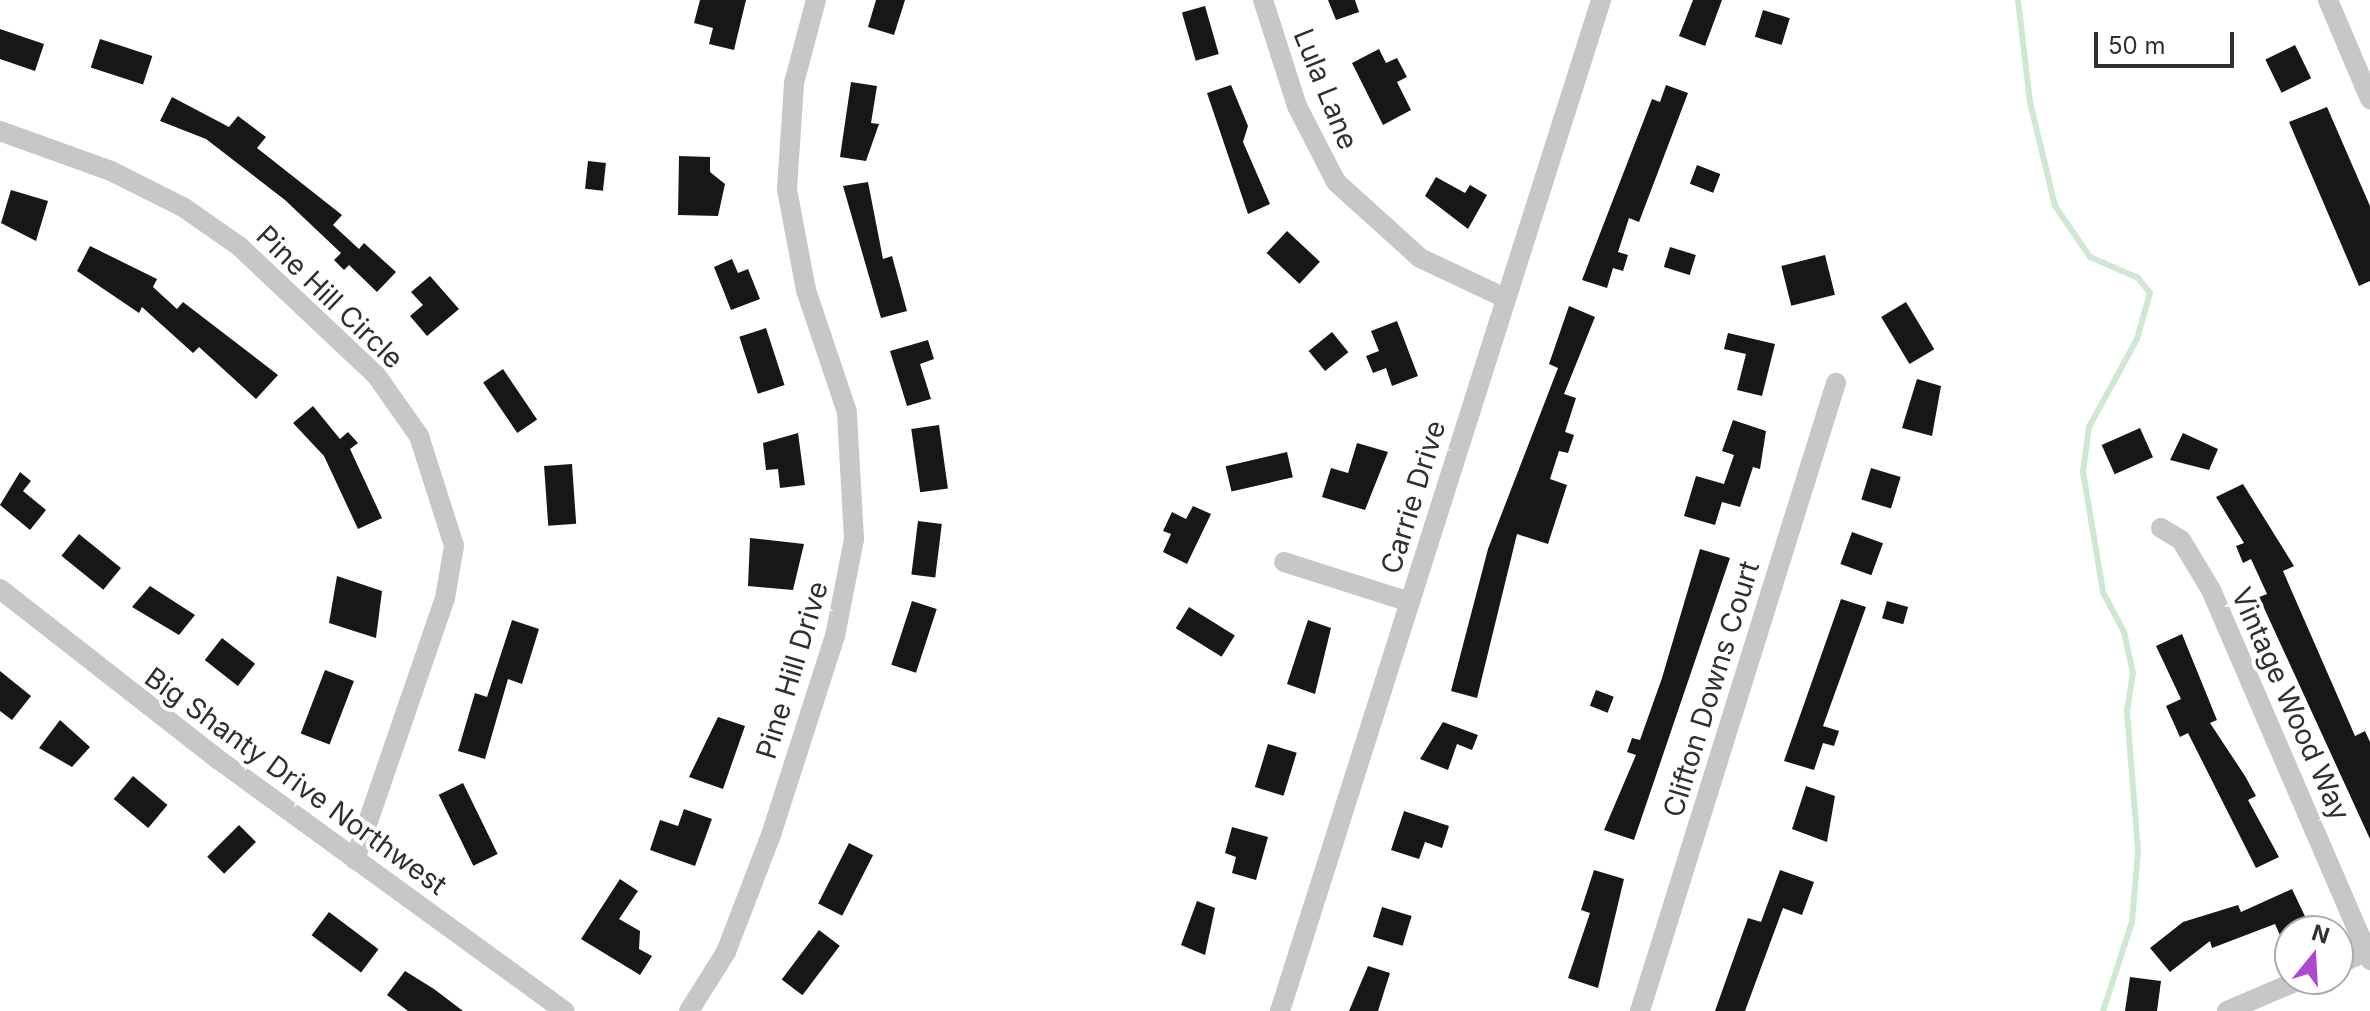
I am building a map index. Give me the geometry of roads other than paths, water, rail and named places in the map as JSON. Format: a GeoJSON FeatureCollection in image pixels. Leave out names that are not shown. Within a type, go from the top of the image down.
{"type":"FeatureCollection","features":[{"type":"Feature","properties":{"kind":"street","name":"Pine Hill Drive"},"geometry":{"type":"LineString","coordinates":[[689,1011],[726,952],[771,835],[835,636],[854,539],[847,412],[806,290],[787,189],[794,83],[816,0]]}},
{"type":"Feature","properties":{"kind":"street","name":"Lula Lane"},"geometry":{"type":"LineString","coordinates":[[1263,0],[1297,106],[1336,182],[1420,258],[1505,298]]}},
{"type":"Feature","properties":{"kind":"street","name":"Carrie Drive"},"geometry":{"type":"LineString","coordinates":[[1280,1011],[1601,0]]}},
{"type":"Feature","properties":{"kind":"street"},"geometry":{"type":"LineString","coordinates":[[2328,0],[2370,99]]}},
{"type":"Feature","properties":{"kind":"street","name":"Pine Hill Circle"},"geometry":{"type":"LineString","coordinates":[[0,131],[111,171],[183,207],[239,246],[376,375],[419,436],[454,546],[445,598],[355,860]]}},
{"type":"Feature","properties":{"kind":"street","name":"Clifton Downs Court"},"geometry":{"type":"LineString","coordinates":[[1640,1011],[1836,383]]}},
{"type":"Feature","properties":{"kind":"street","name":"Vintage Wood Way"},"geometry":{"type":"LineString","coordinates":[[2161,528],[2188,549],[2211,590],[2368,956]]}},
{"type":"Feature","properties":{"kind":"street"},"geometry":{"type":"LineString","coordinates":[[1284,562],[1410,602]]}},
{"type":"Feature","properties":{"kind":"street","name":"Big Shanty Drive Northwest"},"geometry":{"type":"LineString","coordinates":[[0,589],[355,860],[564,1011]]}},
{"type":"Feature","properties":{"kind":"street"},"geometry":{"type":"LineString","coordinates":[[2227,1011],[2274,991]]}},
{"type":"Feature","properties":{"kind":"waterway"},"geometry":{"type":"LineString","coordinates":[[2018,0],[2030,102],[2055,206],[2090,257],[2138,278],[2150,293],[2137,339],[2089,427],[2083,472],[2103,592],[2124,632],[2133,673],[2127,711],[2138,852],[2132,922],[2103,1011]]}}]}
